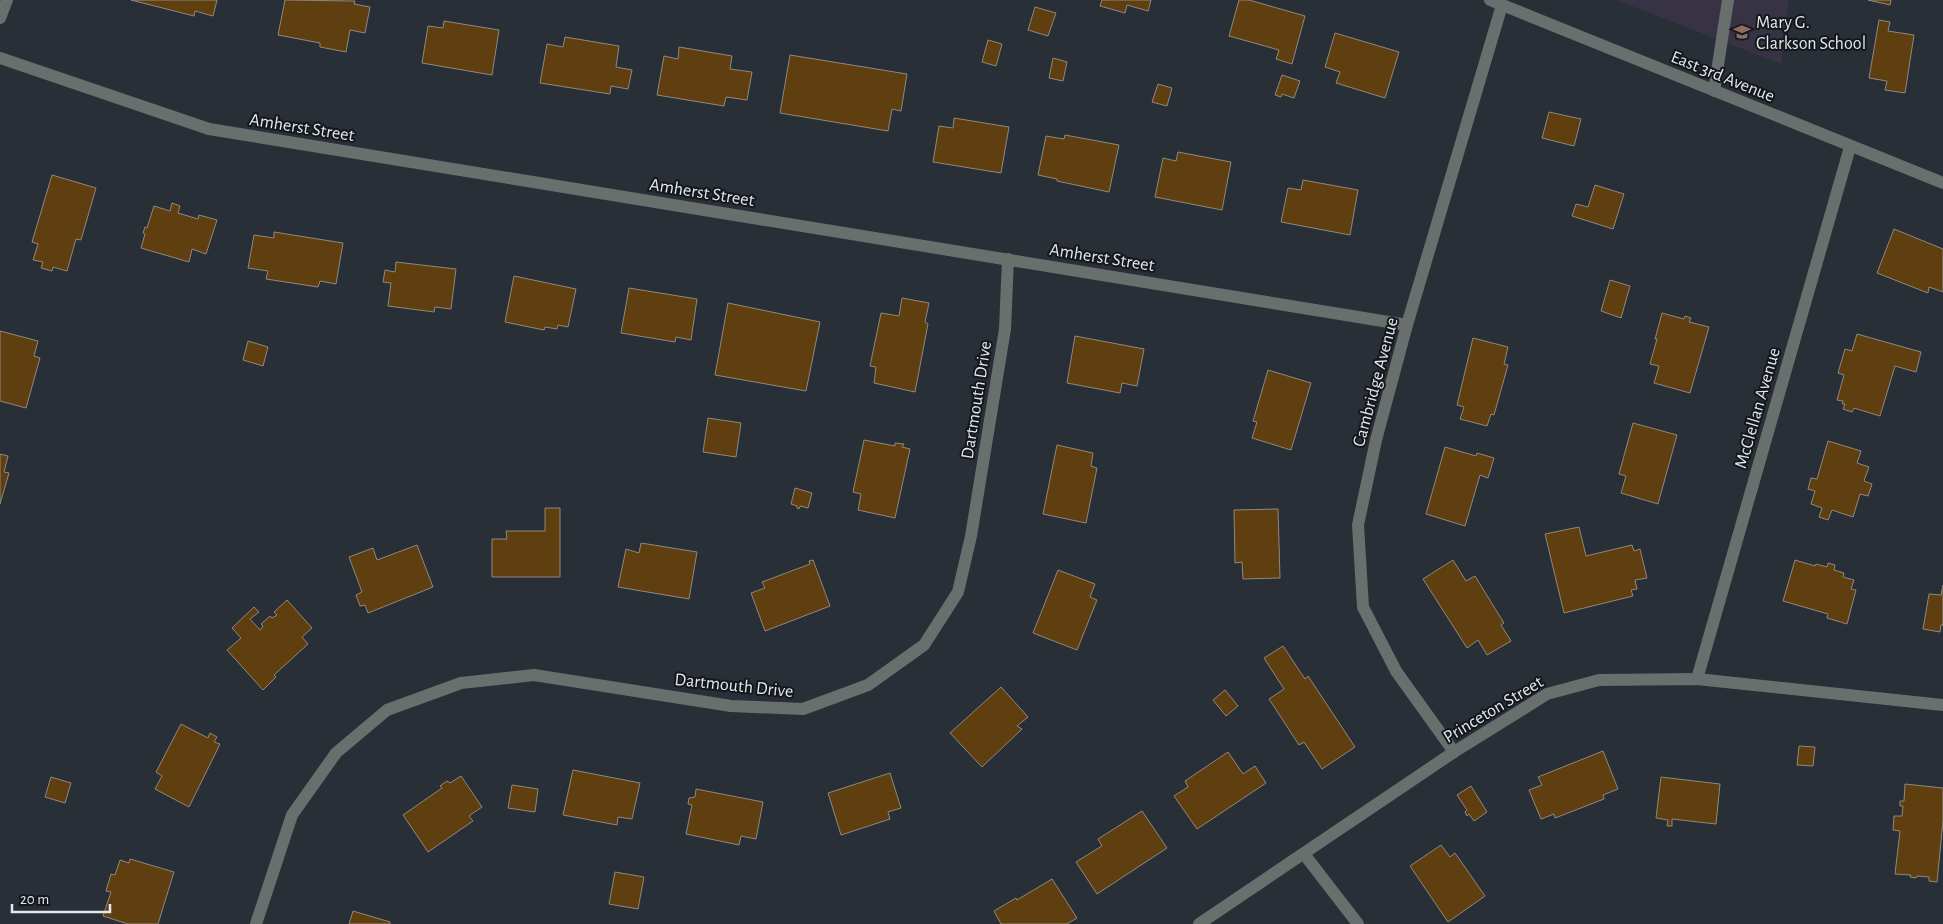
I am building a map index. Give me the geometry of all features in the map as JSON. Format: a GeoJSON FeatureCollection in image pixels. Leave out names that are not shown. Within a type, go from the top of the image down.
{"type":"FeatureCollection","features":[{"type":"Feature","properties":{"kind":"street"},"geometry":{"type":"LineString","coordinates":[[0,18],[7,0]]}},
{"type":"Feature","properties":{"kind":"street"},"geometry":{"type":"LineString","coordinates":[[1714,91],[1728,0]]}},
{"type":"Feature","properties":{"kind":"street","name":"East 3rd Avenue"},"geometry":{"type":"LineString","coordinates":[[1496,2],[1943,184]]}},
{"type":"Feature","properties":{"kind":"street","name":"Cambridge Avenue"},"geometry":{"type":"LineString","coordinates":[[1454,752],[1396,671],[1363,607],[1358,525],[1376,440],[1496,2]]}},
{"type":"Feature","properties":{"kind":"street","name":"Amherst Street"},"geometry":{"type":"LineString","coordinates":[[0,58],[209,130],[1407,325]]}},
{"type":"Feature","properties":{"kind":"street","name":"McClellan Avenue"},"geometry":{"type":"LineString","coordinates":[[1697,679],[1850,147]]}},
{"type":"Feature","properties":{"kind":"street","name":"Dartmouth Drive"},"geometry":{"type":"LineString","coordinates":[[256,924],[292,815],[336,753],[387,710],[460,683],[534,675],[731,706],[803,709],[868,685],[924,645],[958,592],[971,536],[1005,329],[1008,259]]}},
{"type":"Feature","properties":{"kind":"street","name":"Princeton Street"},"geometry":{"type":"LineString","coordinates":[[1199,924],[1454,752],[1547,694],[1599,680],[1697,679],[1943,705]]}},
{"type":"Feature","properties":{"kind":"street"},"geometry":{"type":"LineString","coordinates":[[1304,854],[1358,924]]}},
{"type":"Feature","properties":{"kind":"shaded area","name":"Mary G. Clarkson School"},"geometry":{"type":"Polygon","coordinates":[[[1616,0],[1789,0],[1781,64],[1616,0]]]}},
{"type":"Feature","properties":{"kind":"building"},"geometry":{"type":"Polygon","coordinates":[[[131,0],[217,0],[213,16],[195,11],[194,16],[131,0]]]}},
{"type":"Feature","properties":{"kind":"building"},"geometry":{"type":"Polygon","coordinates":[[[285,0],[355,1],[354,4],[370,7],[365,33],[350,30],[346,52],[320,47],[320,43],[278,35],[285,0]]]}},
{"type":"Feature","properties":{"kind":"building"},"geometry":{"type":"Polygon","coordinates":[[[1102,0],[1151,0],[1148,11],[1127,5],[1125,13],[1100,6],[1102,0]]]}},
{"type":"Feature","properties":{"kind":"building"},"geometry":{"type":"Polygon","coordinates":[[[1239,0],[1249,0],[1305,16],[1292,64],[1276,59],[1279,50],[1229,36],[1239,0]]]}},
{"type":"Feature","properties":{"kind":"building"},"geometry":{"type":"Polygon","coordinates":[[[1868,0],[1891,0],[1890,5],[1868,0]]]}},
{"type":"Feature","properties":{"kind":"building"},"geometry":{"type":"Polygon","coordinates":[[[1035,7],[1056,13],[1048,36],[1028,30],[1035,7]]]}},
{"type":"Feature","properties":{"kind":"building"},"geometry":{"type":"Polygon","coordinates":[[[1879,20],[1890,22],[1888,31],[1914,35],[1905,93],[1885,90],[1887,81],[1869,78],[1879,20]]]}},
{"type":"Feature","properties":{"kind":"building"},"geometry":{"type":"Polygon","coordinates":[[[444,21],[499,30],[492,75],[422,63],[428,26],[443,28],[444,21]]]}},
{"type":"Feature","properties":{"kind":"building"},"geometry":{"type":"Polygon","coordinates":[[[1335,33],[1399,52],[1385,98],[1336,83],[1340,72],[1325,67],[1335,33]]]}},
{"type":"Feature","properties":{"kind":"building"},"geometry":{"type":"Polygon","coordinates":[[[565,37],[619,46],[616,67],[632,70],[628,89],[611,86],[610,94],[540,83],[547,44],[563,47],[565,37]]]}},
{"type":"Feature","properties":{"kind":"building"},"geometry":{"type":"Polygon","coordinates":[[[988,40],[1002,44],[996,66],[982,62],[988,40]]]}},
{"type":"Feature","properties":{"kind":"building"},"geometry":{"type":"Polygon","coordinates":[[[679,47],[732,56],[730,69],[752,72],[747,100],[726,97],[724,106],[657,95],[664,56],[678,59],[679,47]]]}},
{"type":"Feature","properties":{"kind":"building"},"geometry":{"type":"Polygon","coordinates":[[[790,55],[907,74],[901,111],[892,109],[888,131],[780,113],[790,55]]]}},
{"type":"Feature","properties":{"kind":"building"},"geometry":{"type":"Polygon","coordinates":[[[1053,58],[1067,62],[1063,81],[1049,78],[1053,58]]]}},
{"type":"Feature","properties":{"kind":"building"},"geometry":{"type":"Polygon","coordinates":[[[1282,75],[1300,81],[1294,98],[1282,94],[1281,97],[1275,95],[1282,75]]]}},
{"type":"Feature","properties":{"kind":"building"},"geometry":{"type":"Polygon","coordinates":[[[1158,84],[1172,88],[1167,106],[1152,102],[1158,84]]]}},
{"type":"Feature","properties":{"kind":"building"},"geometry":{"type":"Polygon","coordinates":[[[1549,112],[1581,119],[1574,146],[1542,138],[1549,112]]]}},
{"type":"Feature","properties":{"kind":"building"},"geometry":{"type":"Polygon","coordinates":[[[954,118],[1009,127],[1001,173],[933,162],[939,126],[953,128],[954,118]]]}},
{"type":"Feature","properties":{"kind":"building"},"geometry":{"type":"Polygon","coordinates":[[[1065,135],[1119,145],[1109,192],[1038,175],[1046,136],[1064,139],[1065,135]]]}},
{"type":"Feature","properties":{"kind":"building"},"geometry":{"type":"Polygon","coordinates":[[[1178,152],[1231,162],[1222,210],[1155,197],[1163,158],[1176,161],[1178,152]]]}},
{"type":"Feature","properties":{"kind":"building"},"geometry":{"type":"Polygon","coordinates":[[[52,175],[96,188],[81,240],[76,239],[67,271],[53,267],[52,271],[41,268],[43,262],[33,260],[38,244],[32,242],[52,175]]]}},
{"type":"Feature","properties":{"kind":"building"},"geometry":{"type":"Polygon","coordinates":[[[1303,180],[1358,190],[1350,235],[1281,222],[1288,188],[1301,190],[1303,180]]]}},
{"type":"Feature","properties":{"kind":"building"},"geometry":{"type":"Polygon","coordinates":[[[1595,185],[1624,194],[1613,229],[1572,216],[1576,204],[1588,207],[1595,185]]]}},
{"type":"Feature","properties":{"kind":"building"},"geometry":{"type":"Polygon","coordinates":[[[172,203],[180,206],[178,213],[198,219],[199,215],[217,220],[206,254],[192,249],[189,262],[141,248],[145,234],[143,233],[145,227],[147,228],[154,206],[170,211],[172,203]]]}},
{"type":"Feature","properties":{"kind":"building"},"geometry":{"type":"Polygon","coordinates":[[[1894,229],[1943,249],[1943,292],[1929,287],[1928,293],[1877,273],[1894,229]]]}},
{"type":"Feature","properties":{"kind":"building"},"geometry":{"type":"Polygon","coordinates":[[[274,232],[343,243],[336,284],[320,281],[318,287],[266,279],[268,271],[248,268],[254,235],[274,238],[274,232]]]}},
{"type":"Feature","properties":{"kind":"building"},"geometry":{"type":"Polygon","coordinates":[[[396,262],[456,269],[451,309],[435,307],[434,312],[388,306],[391,283],[383,282],[385,270],[395,272],[396,262]]]}},
{"type":"Feature","properties":{"kind":"building"},"geometry":{"type":"Polygon","coordinates":[[[514,276],[576,289],[568,327],[558,325],[557,329],[545,327],[544,330],[505,322],[514,276]]]}},
{"type":"Feature","properties":{"kind":"building"},"geometry":{"type":"Polygon","coordinates":[[[1610,280],[1630,286],[1621,318],[1601,311],[1610,280]]]}},
{"type":"Feature","properties":{"kind":"building"},"geometry":{"type":"Polygon","coordinates":[[[629,288],[697,299],[691,340],[676,337],[675,342],[621,333],[629,288]]]}},
{"type":"Feature","properties":{"kind":"building"},"geometry":{"type":"Polygon","coordinates":[[[902,298],[929,303],[925,322],[928,324],[915,392],[874,383],[876,367],[870,366],[881,313],[899,316],[902,298]]]}},
{"type":"Feature","properties":{"kind":"building"},"geometry":{"type":"Polygon","coordinates":[[[728,303],[820,322],[806,391],[715,375],[728,303]]]}},
{"type":"Feature","properties":{"kind":"building"},"geometry":{"type":"Polygon","coordinates":[[[1662,313],[1684,319],[1685,316],[1691,318],[1689,322],[1709,327],[1690,393],[1654,383],[1659,366],[1650,364],[1662,313]]]}},
{"type":"Feature","properties":{"kind":"building"},"geometry":{"type":"Polygon","coordinates":[[[0,331],[38,341],[34,356],[40,358],[26,408],[0,401],[0,331]]]}},
{"type":"Feature","properties":{"kind":"building"},"geometry":{"type":"Polygon","coordinates":[[[1857,334],[1921,352],[1916,372],[1895,366],[1880,416],[1854,408],[1852,412],[1843,409],[1845,404],[1842,404],[1843,401],[1837,400],[1844,375],[1838,373],[1845,349],[1852,351],[1857,334]]]}},
{"type":"Feature","properties":{"kind":"building"},"geometry":{"type":"Polygon","coordinates":[[[1075,336],[1144,349],[1137,386],[1122,383],[1120,393],[1067,383],[1075,336]]]}},
{"type":"Feature","properties":{"kind":"building"},"geometry":{"type":"Polygon","coordinates":[[[1473,338],[1508,347],[1504,364],[1508,365],[1494,415],[1491,414],[1487,426],[1460,419],[1464,407],[1457,405],[1473,338]]]}},
{"type":"Feature","properties":{"kind":"building"},"geometry":{"type":"Polygon","coordinates":[[[248,341],[268,347],[263,366],[243,360],[248,341]]]}},
{"type":"Feature","properties":{"kind":"building"},"geometry":{"type":"Polygon","coordinates":[[[1268,370],[1311,383],[1291,450],[1252,438],[1257,422],[1253,421],[1268,370]]]}},
{"type":"Feature","properties":{"kind":"building"},"geometry":{"type":"Polygon","coordinates":[[[708,418],[741,423],[736,457],[703,452],[708,418]]]}},
{"type":"Feature","properties":{"kind":"building"},"geometry":{"type":"Polygon","coordinates":[[[1633,423],[1677,435],[1658,504],[1621,493],[1626,476],[1619,474],[1633,423]]]}},
{"type":"Feature","properties":{"kind":"building"},"geometry":{"type":"Polygon","coordinates":[[[864,440],[895,446],[895,443],[904,444],[902,447],[910,449],[895,518],[858,510],[861,494],[853,492],[864,440]]]}},
{"type":"Feature","properties":{"kind":"building"},"geometry":{"type":"Polygon","coordinates":[[[1828,441],[1861,451],[1857,463],[1869,467],[1864,481],[1872,484],[1868,496],[1860,494],[1853,517],[1832,510],[1828,520],[1819,517],[1822,508],[1811,504],[1815,491],[1808,489],[1811,478],[1817,479],[1828,441]]]}},
{"type":"Feature","properties":{"kind":"building"},"geometry":{"type":"Polygon","coordinates":[[[1057,445],[1093,453],[1091,466],[1097,468],[1086,523],[1043,514],[1057,445]]]}},
{"type":"Feature","properties":{"kind":"building"},"geometry":{"type":"Polygon","coordinates":[[[1445,447],[1476,456],[1477,453],[1494,458],[1488,478],[1480,475],[1465,526],[1426,514],[1445,447]]]}},
{"type":"Feature","properties":{"kind":"building"},"geometry":{"type":"Polygon","coordinates":[[[0,454],[8,456],[4,472],[9,473],[0,504],[0,454]]]}},
{"type":"Feature","properties":{"kind":"building"},"geometry":{"type":"Polygon","coordinates":[[[795,488],[812,493],[808,508],[800,506],[799,509],[791,504],[795,488]]]}},
{"type":"Feature","properties":{"kind":"building"},"geometry":{"type":"Polygon","coordinates":[[[545,508],[560,508],[560,577],[492,577],[492,539],[507,539],[506,531],[545,531],[545,508]]]}},
{"type":"Feature","properties":{"kind":"building"},"geometry":{"type":"Polygon","coordinates":[[[1278,509],[1280,578],[1243,579],[1242,562],[1235,563],[1234,510],[1278,509]]]}},
{"type":"Feature","properties":{"kind":"building"},"geometry":{"type":"Polygon","coordinates":[[[1579,527],[1586,556],[1632,545],[1634,551],[1640,549],[1647,578],[1635,580],[1637,589],[1631,590],[1633,596],[1564,613],[1545,534],[1579,527]]]}},
{"type":"Feature","properties":{"kind":"building"},"geometry":{"type":"Polygon","coordinates":[[[641,543],[697,552],[689,599],[618,587],[626,549],[639,553],[641,543]]]}},
{"type":"Feature","properties":{"kind":"building"},"geometry":{"type":"Polygon","coordinates":[[[417,545],[433,587],[368,613],[365,605],[360,606],[356,595],[362,592],[349,557],[373,548],[377,560],[417,545]]]}},
{"type":"Feature","properties":{"kind":"building"},"geometry":{"type":"Polygon","coordinates":[[[813,560],[830,606],[765,631],[751,593],[765,588],[762,582],[810,564],[809,561],[813,560]]]}},
{"type":"Feature","properties":{"kind":"building"},"geometry":{"type":"Polygon","coordinates":[[[1453,560],[1466,581],[1475,576],[1504,623],[1501,625],[1511,641],[1487,655],[1478,640],[1467,648],[1423,579],[1453,560]]]}},
{"type":"Feature","properties":{"kind":"building"},"geometry":{"type":"Polygon","coordinates":[[[1795,560],[1815,566],[1816,564],[1827,567],[1828,563],[1835,565],[1834,570],[1844,573],[1843,577],[1854,580],[1851,589],[1856,590],[1847,624],[1827,618],[1828,614],[1783,601],[1795,560]]]}},
{"type":"Feature","properties":{"kind":"building"},"geometry":{"type":"Polygon","coordinates":[[[1058,570],[1095,584],[1090,597],[1097,600],[1077,650],[1033,633],[1058,570]]]}},
{"type":"Feature","properties":{"kind":"building"},"geometry":{"type":"Polygon","coordinates":[[[1943,585],[1943,625],[1941,625],[1940,632],[1923,629],[1929,594],[1941,595],[1943,585]]]}},
{"type":"Feature","properties":{"kind":"building"},"geometry":{"type":"Polygon","coordinates":[[[287,600],[312,628],[302,637],[308,644],[274,675],[276,677],[263,690],[227,650],[241,638],[232,628],[254,607],[259,612],[250,619],[260,630],[263,626],[261,624],[270,616],[272,618],[277,615],[274,612],[287,600]]]}},
{"type":"Feature","properties":{"kind":"building"},"geometry":{"type":"Polygon","coordinates":[[[1283,646],[1305,679],[1308,676],[1355,747],[1322,769],[1304,742],[1299,745],[1269,699],[1284,689],[1264,658],[1283,646]]]}},
{"type":"Feature","properties":{"kind":"building"},"geometry":{"type":"Polygon","coordinates":[[[1001,687],[1028,717],[1017,726],[1022,729],[982,767],[950,733],[1001,687]]]}},
{"type":"Feature","properties":{"kind":"building"},"geometry":{"type":"Polygon","coordinates":[[[1225,690],[1238,706],[1226,716],[1213,700],[1225,690]]]}},
{"type":"Feature","properties":{"kind":"building"},"geometry":{"type":"Polygon","coordinates":[[[181,724],[208,738],[210,733],[217,737],[214,742],[220,744],[189,807],[155,789],[162,776],[156,772],[181,724]]]}},
{"type":"Feature","properties":{"kind":"building"},"geometry":{"type":"Polygon","coordinates":[[[1799,746],[1815,747],[1813,766],[1797,765],[1799,746]]]}},
{"type":"Feature","properties":{"kind":"building"},"geometry":{"type":"Polygon","coordinates":[[[1603,751],[1618,789],[1603,795],[1604,799],[1555,818],[1554,814],[1541,819],[1529,790],[1542,785],[1538,777],[1603,751]]]}},
{"type":"Feature","properties":{"kind":"building"},"geometry":{"type":"Polygon","coordinates":[[[1228,752],[1243,774],[1255,766],[1266,783],[1197,829],[1174,796],[1188,787],[1185,781],[1228,752]]]}},
{"type":"Feature","properties":{"kind":"building"},"geometry":{"type":"Polygon","coordinates":[[[573,770],[640,783],[632,819],[618,817],[617,825],[563,815],[573,770]]]}},
{"type":"Feature","properties":{"kind":"building"},"geometry":{"type":"Polygon","coordinates":[[[890,773],[901,808],[888,812],[890,819],[841,835],[828,793],[890,773]]]}},
{"type":"Feature","properties":{"kind":"building"},"geometry":{"type":"Polygon","coordinates":[[[461,776],[482,807],[469,816],[473,821],[428,852],[403,815],[442,788],[440,786],[447,781],[450,783],[461,776]]]}},
{"type":"Feature","properties":{"kind":"building"},"geometry":{"type":"Polygon","coordinates":[[[51,777],[71,783],[65,803],[45,797],[51,777]]]}},
{"type":"Feature","properties":{"kind":"building"},"geometry":{"type":"Polygon","coordinates":[[[1661,777],[1720,784],[1716,824],[1672,819],[1672,826],[1667,826],[1668,820],[1656,818],[1661,777]]]}},
{"type":"Feature","properties":{"kind":"building"},"geometry":{"type":"Polygon","coordinates":[[[1905,784],[1943,788],[1943,821],[1937,882],[1929,881],[1929,877],[1917,876],[1916,878],[1910,877],[1911,875],[1895,874],[1900,831],[1893,830],[1894,816],[1902,816],[1903,806],[1900,806],[1900,801],[1904,801],[1905,784]]]}},
{"type":"Feature","properties":{"kind":"building"},"geometry":{"type":"Polygon","coordinates":[[[512,785],[538,789],[535,812],[508,808],[512,785]]]}},
{"type":"Feature","properties":{"kind":"building"},"geometry":{"type":"Polygon","coordinates":[[[1471,786],[1487,812],[1474,821],[1469,814],[1467,816],[1465,812],[1467,810],[1457,795],[1471,786]]]}},
{"type":"Feature","properties":{"kind":"building"},"geometry":{"type":"Polygon","coordinates":[[[696,789],[763,802],[756,839],[741,836],[739,845],[686,834],[692,805],[688,804],[689,798],[695,797],[696,789]]]}},
{"type":"Feature","properties":{"kind":"building"},"geometry":{"type":"Polygon","coordinates":[[[1142,811],[1167,848],[1097,894],[1076,862],[1102,846],[1098,839],[1142,811]]]}},
{"type":"Feature","properties":{"kind":"building"},"geometry":{"type":"Polygon","coordinates":[[[1441,845],[1450,857],[1455,853],[1485,896],[1448,922],[1410,866],[1441,845]]]}},
{"type":"Feature","properties":{"kind":"building"},"geometry":{"type":"Polygon","coordinates":[[[130,859],[174,872],[158,924],[128,924],[103,916],[111,892],[106,891],[111,874],[115,875],[120,860],[129,863],[130,859]]]}},
{"type":"Feature","properties":{"kind":"building"},"geometry":{"type":"Polygon","coordinates":[[[615,872],[644,877],[638,909],[609,904],[615,872]]]}},
{"type":"Feature","properties":{"kind":"building"},"geometry":{"type":"Polygon","coordinates":[[[1052,879],[1077,918],[1067,924],[1001,924],[994,911],[1052,879]]]}},
{"type":"Feature","properties":{"kind":"building"},"geometry":{"type":"Polygon","coordinates":[[[353,911],[390,922],[390,924],[349,924],[353,911]]]}},
{"type":"Feature","properties":{"kind":"place","name":"Mary G. Clarkson School"},"geometry":{"type":"Point","coordinates":[1742,32]}}]}
